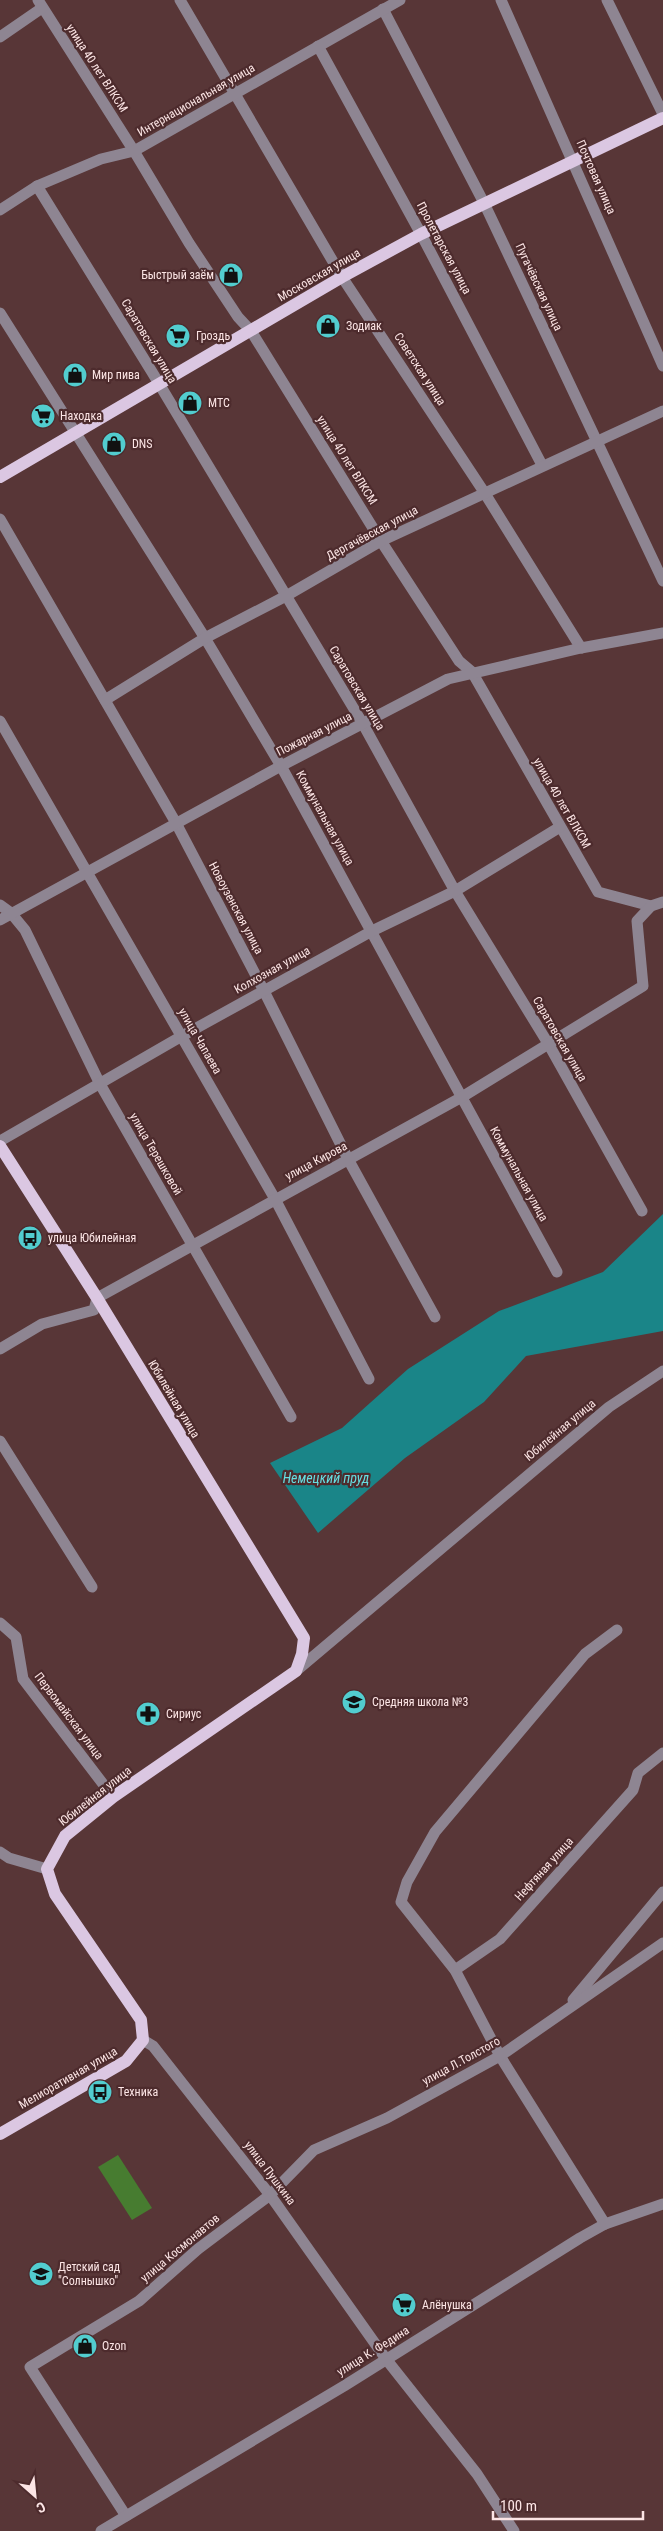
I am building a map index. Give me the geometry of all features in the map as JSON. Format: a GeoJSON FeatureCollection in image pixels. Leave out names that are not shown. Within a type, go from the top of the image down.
{"type":"FeatureCollection","features":[{"type":"Feature","properties":{"kind":"main road","name":"Московская улица"},"geometry":{"type":"LineString","coordinates":[[0,477],[159,386],[342,277],[421,234],[663,118]]}},
{"type":"Feature","properties":{"kind":"main road","name":"Юбилейная улица"},"geometry":{"type":"LineString","coordinates":[[0,1146],[97,1298],[304,1638],[302,1654],[296,1671],[112,1797],[65,1836],[47,1869]]}},
{"type":"Feature","properties":{"kind":"main road"},"geometry":{"type":"LineString","coordinates":[[47,1869],[55,1894],[141,2020],[143,2040]]}},
{"type":"Feature","properties":{"kind":"main road","name":"Мелиоративная улица"},"geometry":{"type":"LineString","coordinates":[[0,2134],[126,2061],[143,2040]]}},
{"type":"Feature","properties":{"kind":"street","name":"Советская улица"},"geometry":{"type":"LineString","coordinates":[[180,0],[342,277],[484,492],[581,648]]}},
{"type":"Feature","properties":{"kind":"street","name":"Интернациональная улица"},"geometry":{"type":"LineString","coordinates":[[0,210],[37,186],[101,159],[134,151],[400,0]]}},
{"type":"Feature","properties":{"kind":"street","name":"Почтовая улица"},"geometry":{"type":"LineString","coordinates":[[501,0],[574,161],[663,366]]}},
{"type":"Feature","properties":{"kind":"street"},"geometry":{"type":"LineString","coordinates":[[606,0],[663,114]]}},
{"type":"Feature","properties":{"kind":"street"},"geometry":{"type":"LineString","coordinates":[[0,37],[40,4]]}},
{"type":"Feature","properties":{"kind":"street","name":"улица 40 лет ВЛКСМ"},"geometry":{"type":"LineString","coordinates":[[40,4],[134,151],[189,243],[238,317],[251,331],[381,541],[459,661],[472,672],[598,892],[651,906]]}},
{"type":"Feature","properties":{"kind":"street","name":"Пугачёвская улица"},"geometry":{"type":"LineString","coordinates":[[383,9],[484,203],[663,581]]}},
{"type":"Feature","properties":{"kind":"street","name":"Пролетарская улица"},"geometry":{"type":"LineString","coordinates":[[318,46],[421,234],[542,465]]}},
{"type":"Feature","properties":{"kind":"street","name":"Саратовская улица"},"geometry":{"type":"LineString","coordinates":[[37,186],[363,724],[455,891],[549,1045],[642,1211]]}},
{"type":"Feature","properties":{"kind":"street","name":"Коммунальная улица"},"geometry":{"type":"LineString","coordinates":[[0,313],[205,638],[281,766],[557,1272]]}},
{"type":"Feature","properties":{"kind":"street","name":"Дергачёвская улица"},"geometry":{"type":"LineString","coordinates":[[105,700],[205,638],[286,596],[381,541],[596,440],[663,411]]}},
{"type":"Feature","properties":{"kind":"street","name":"Новоузенская улица"},"geometry":{"type":"LineString","coordinates":[[0,519],[176,823],[264,991],[348,1159],[435,1317]]}},
{"type":"Feature","properties":{"kind":"street","name":"Пожарная улица"},"geometry":{"type":"LineString","coordinates":[[0,920],[281,766],[448,679],[581,648],[663,633]]}},
{"type":"Feature","properties":{"kind":"street","name":"улица Чапаева"},"geometry":{"type":"LineString","coordinates":[[0,721],[88,871],[274,1199],[369,1379]]}},
{"type":"Feature","properties":{"kind":"street","name":"Колхозная улица"},"geometry":{"type":"LineString","coordinates":[[0,1141],[182,1036],[372,931],[455,891],[560,827]]}},
{"type":"Feature","properties":{"kind":"street"},"geometry":{"type":"LineString","coordinates":[[651,906],[663,902]]}},
{"type":"Feature","properties":{"kind":"street","name":"улица Терешковой"},"geometry":{"type":"LineString","coordinates":[[0,905],[11,913],[25,930],[100,1084],[291,1417]]}},
{"type":"Feature","properties":{"kind":"street","name":"улица Кирова"},"geometry":{"type":"LineString","coordinates":[[0,1349],[42,1324],[94,1310],[97,1298],[462,1097],[644,986],[637,921],[651,906]]}},
{"type":"Feature","properties":{"kind":"street","name":"Юбилейная улица"},"geometry":{"type":"LineString","coordinates":[[296,1671],[609,1407],[663,1372]]}},
{"type":"Feature","properties":{"kind":"street"},"geometry":{"type":"LineString","coordinates":[[0,1441],[92,1587]]}},
{"type":"Feature","properties":{"kind":"street","name":"Первомайская улица"},"geometry":{"type":"LineString","coordinates":[[0,1623],[16,1637],[23,1679],[112,1797]]}},
{"type":"Feature","properties":{"kind":"street"},"geometry":{"type":"LineString","coordinates":[[605,2224],[500,2056],[455,1970],[401,1902],[407,1882],[435,1832],[585,1654],[617,1630]]}},
{"type":"Feature","properties":{"kind":"street","name":"Нефтяная улица"},"geometry":{"type":"LineString","coordinates":[[455,1970],[500,1939],[633,1790],[638,1773],[663,1753]]}},
{"type":"Feature","properties":{"kind":"street"},"geometry":{"type":"LineString","coordinates":[[0,1852],[8,1858],[47,1869]]}},
{"type":"Feature","properties":{"kind":"street"},"geometry":{"type":"LineString","coordinates":[[563,2012],[663,1892]]}},
{"type":"Feature","properties":{"kind":"street","name":"улица Л.Толстого"},"geometry":{"type":"LineString","coordinates":[[270,2195],[314,2150],[387,2118],[500,2056],[663,1943]]}},
{"type":"Feature","properties":{"kind":"street","name":"улица Пушкина"},"geometry":{"type":"LineString","coordinates":[[143,2040],[153,2046],[270,2195],[386,2359],[477,2474],[514,2531]]}},
{"type":"Feature","properties":{"kind":"street","name":"улица Космонавтов"},"geometry":{"type":"LineString","coordinates":[[126,2516],[30,2367],[139,2301],[198,2249],[270,2195]]}},
{"type":"Feature","properties":{"kind":"street","name":"улица К. Федина"},"geometry":{"type":"LineString","coordinates":[[101,2531],[605,2224],[663,2204]]}},
{"type":"Feature","properties":{"kind":"green space"},"geometry":{"type":"Polygon","coordinates":[[[118,2155],[152,2208],[132,2220],[98,2167],[118,2155]]]}},
{"type":"Feature","properties":{"kind":"water","name":"Немецкий пруд"},"geometry":{"type":"Polygon","coordinates":[[[663,1214],[663,1331],[526,1356],[484,1402],[405,1458],[318,1533],[270,1463],[342,1428],[408,1369],[499,1311],[603,1272],[663,1214]]]}},
{"type":"Feature","properties":{"kind":"place","name":"Быстрый заём"},"geometry":{"type":"Point","coordinates":[231,275]}},
{"type":"Feature","properties":{"kind":"place","name":"Зодиак"},"geometry":{"type":"Point","coordinates":[328,326]}},
{"type":"Feature","properties":{"kind":"place","name":"Гроздь"},"geometry":{"type":"Point","coordinates":[178,336]}},
{"type":"Feature","properties":{"kind":"place","name":"Мир пива"},"geometry":{"type":"Point","coordinates":[75,375]}},
{"type":"Feature","properties":{"kind":"place","name":"МТС"},"geometry":{"type":"Point","coordinates":[190,403]}},
{"type":"Feature","properties":{"kind":"place","name":"Находка"},"geometry":{"type":"Point","coordinates":[43,416]}},
{"type":"Feature","properties":{"kind":"place","name":"DNS"},"geometry":{"type":"Point","coordinates":[114,444]}},
{"type":"Feature","properties":{"kind":"place","name":"улица Юбилейная"},"geometry":{"type":"Point","coordinates":[30,1238]}},
{"type":"Feature","properties":{"kind":"place","name":"Средняя школа №3"},"geometry":{"type":"Point","coordinates":[354,1702]}},
{"type":"Feature","properties":{"kind":"place","name":"Сириус"},"geometry":{"type":"Point","coordinates":[148,1714]}},
{"type":"Feature","properties":{"kind":"place","name":"Техника"},"geometry":{"type":"Point","coordinates":[100,2092]}},
{"type":"Feature","properties":{"kind":"place","name":"Детский сад \"Солнышко\""},"geometry":{"type":"Point","coordinates":[41,2274]}},
{"type":"Feature","properties":{"kind":"place","name":"Алёнушка"},"geometry":{"type":"Point","coordinates":[404,2305]}},
{"type":"Feature","properties":{"kind":"place","name":"Ozon"},"geometry":{"type":"Point","coordinates":[85,2346]}}]}
